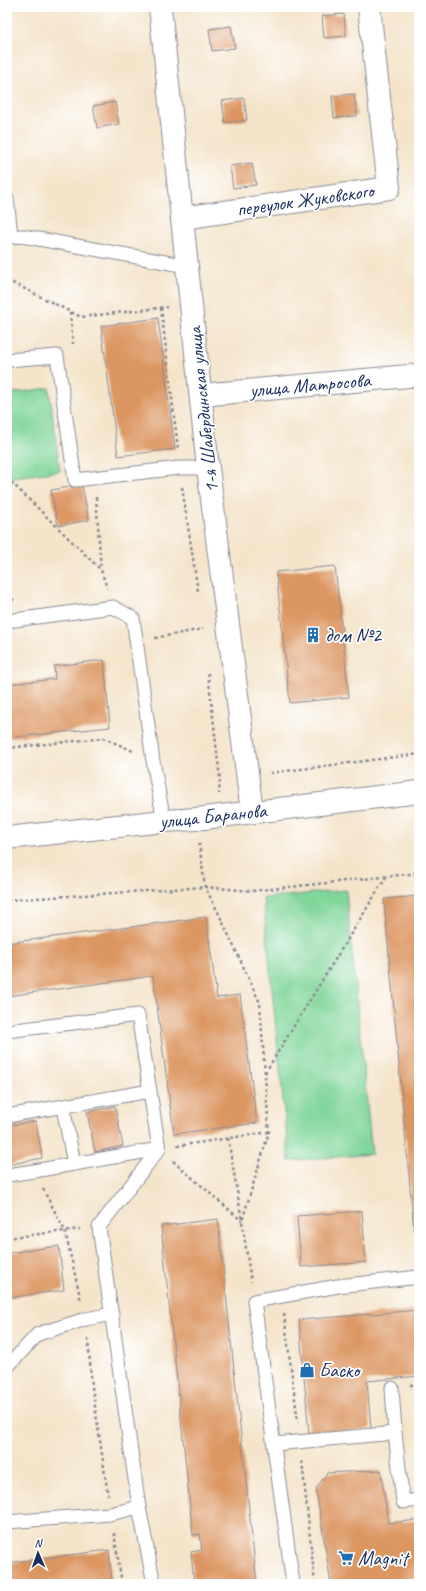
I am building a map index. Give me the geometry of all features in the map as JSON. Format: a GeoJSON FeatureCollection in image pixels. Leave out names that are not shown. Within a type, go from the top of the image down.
{"type":"FeatureCollection","features":[{"type":"Feature","properties":{"kind":"street","name":"1-я Шабердинская улица"},"geometry":{"type":"LineString","coordinates":[[160,7],[208,468],[252,812]]}},
{"type":"Feature","properties":{"kind":"street","name":"переулок Жуковского"},"geometry":{"type":"LineString","coordinates":[[182,218],[389,188],[368,7]]}},
{"type":"Feature","properties":{"kind":"street","name":"улица Матросова"},"geometry":{"type":"LineString","coordinates":[[201,395],[419,375]]}},
{"type":"Feature","properties":{"kind":"street","name":"улица Баранова"},"geometry":{"type":"LineString","coordinates":[[7,838],[164,821],[196,819],[419,792]]}},
{"type":"Feature","properties":{"kind":"lane"},"geometry":{"type":"LineString","coordinates":[[7,197],[9,237],[22,236],[187,266]]}},
{"type":"Feature","properties":{"kind":"lane"},"geometry":{"type":"LineString","coordinates":[[7,360],[57,356],[75,480],[95,479],[179,468],[208,468]]}},
{"type":"Feature","properties":{"kind":"lane"},"geometry":{"type":"LineString","coordinates":[[7,621],[113,608],[133,618],[153,761],[164,821]]}},
{"type":"Feature","properties":{"kind":"lane"},"geometry":{"type":"LineString","coordinates":[[7,1031],[138,1015],[159,1148],[99,1227],[139,1507],[154,1584]]}},
{"type":"Feature","properties":{"kind":"lane"},"geometry":{"type":"LineString","coordinates":[[7,1116],[150,1091]]}},
{"type":"Feature","properties":{"kind":"lane"},"geometry":{"type":"LineString","coordinates":[[63,1107],[74,1164]]}},
{"type":"Feature","properties":{"kind":"lane"},"geometry":{"type":"LineString","coordinates":[[7,1175],[159,1148]]}},
{"type":"Feature","properties":{"kind":"lane"},"geometry":{"type":"LineString","coordinates":[[293,1584],[254,1301],[338,1286],[419,1277]]}},
{"type":"Feature","properties":{"kind":"lane"},"geometry":{"type":"LineString","coordinates":[[7,1367],[38,1334],[86,1319],[112,1314]]}},
{"type":"Feature","properties":{"kind":"lane"},"geometry":{"type":"LineString","coordinates":[[392,1388],[394,1433],[403,1502],[419,1500]]}},
{"type":"Feature","properties":{"kind":"lane"},"geometry":{"type":"LineString","coordinates":[[274,1444],[394,1433]]}},
{"type":"Feature","properties":{"kind":"lane"},"geometry":{"type":"LineString","coordinates":[[7,1522],[110,1514],[139,1507]]}},
{"type":"Feature","properties":{"kind":"path"},"geometry":{"type":"LineString","coordinates":[[7,280],[81,317],[191,304]]}},
{"type":"Feature","properties":{"kind":"path"},"geometry":{"type":"LineString","coordinates":[[161,308],[179,456],[179,468],[199,598]]}},
{"type":"Feature","properties":{"kind":"path"},"geometry":{"type":"LineString","coordinates":[[70,312],[74,352]]}},
{"type":"Feature","properties":{"kind":"path"},"geometry":{"type":"LineString","coordinates":[[7,478],[101,570]]}},
{"type":"Feature","properties":{"kind":"path"},"geometry":{"type":"LineString","coordinates":[[95,479],[101,570],[113,608]]}},
{"type":"Feature","properties":{"kind":"path"},"geometry":{"type":"LineString","coordinates":[[202,621],[204,637]]}},
{"type":"Feature","properties":{"kind":"path"},"geometry":{"type":"LineString","coordinates":[[137,642],[203,629]]}},
{"type":"Feature","properties":{"kind":"path"},"geometry":{"type":"LineString","coordinates":[[208,668],[220,779],[219,800]]}},
{"type":"Feature","properties":{"kind":"path"},"geometry":{"type":"LineString","coordinates":[[7,748],[104,738],[153,761]]}},
{"type":"Feature","properties":{"kind":"path"},"geometry":{"type":"LineString","coordinates":[[220,779],[419,754]]}},
{"type":"Feature","properties":{"kind":"path"},"geometry":{"type":"LineString","coordinates":[[196,819],[205,887],[260,1003],[269,1132],[242,1221]]}},
{"type":"Feature","properties":{"kind":"path"},"geometry":{"type":"LineString","coordinates":[[7,900],[205,887],[252,891],[419,873]]}},
{"type":"Feature","properties":{"kind":"path"},"geometry":{"type":"LineString","coordinates":[[265,1074],[386,877]]}},
{"type":"Feature","properties":{"kind":"path"},"geometry":{"type":"LineString","coordinates":[[159,1148],[269,1132]]}},
{"type":"Feature","properties":{"kind":"path"},"geometry":{"type":"LineString","coordinates":[[228,1138],[254,1301]]}},
{"type":"Feature","properties":{"kind":"path"},"geometry":{"type":"LineString","coordinates":[[159,1148],[242,1221]]}},
{"type":"Feature","properties":{"kind":"path"},"geometry":{"type":"LineString","coordinates":[[34,1171],[65,1231],[86,1319],[92,1386],[110,1514],[122,1584]]}},
{"type":"Feature","properties":{"kind":"path"},"geometry":{"type":"LineString","coordinates":[[7,1238],[99,1227]]}},
{"type":"Feature","properties":{"kind":"green space"},"geometry":{"type":"Polygon","coordinates":[[[49,388],[60,471],[7,478],[7,394],[49,388]]]}},
{"type":"Feature","properties":{"kind":"green space"},"geometry":{"type":"Polygon","coordinates":[[[346,890],[372,1154],[289,1161],[263,898],[346,890]]]}},
{"type":"Feature","properties":{"kind":"building"},"geometry":{"type":"Polygon","coordinates":[[[344,14],[346,36],[324,38],[322,16],[344,14]]]}},
{"type":"Feature","properties":{"kind":"building"},"geometry":{"type":"Polygon","coordinates":[[[231,26],[235,48],[212,51],[209,29],[231,26]]]}},
{"type":"Feature","properties":{"kind":"building"},"geometry":{"type":"Polygon","coordinates":[[[354,94],[357,116],[334,118],[332,96],[354,94]]]}},
{"type":"Feature","properties":{"kind":"building"},"geometry":{"type":"Polygon","coordinates":[[[244,98],[247,120],[225,123],[222,101],[244,98]]]}},
{"type":"Feature","properties":{"kind":"building"},"geometry":{"type":"Polygon","coordinates":[[[115,102],[119,124],[97,128],[93,106],[115,102]]]}},
{"type":"Feature","properties":{"kind":"building"},"geometry":{"type":"Polygon","coordinates":[[[252,163],[256,185],[233,188],[230,166],[252,163]]]}},
{"type":"Feature","properties":{"kind":"building"},"geometry":{"type":"Polygon","coordinates":[[[158,318],[175,449],[118,456],[101,326],[158,318]]]}},
{"type":"Feature","properties":{"kind":"building"},"geometry":{"type":"Polygon","coordinates":[[[82,485],[89,520],[58,526],[51,490],[82,485]]]}},
{"type":"Feature","properties":{"kind":"building","name":"дом №2"},"geometry":{"type":"Polygon","coordinates":[[[335,566],[349,697],[290,703],[276,572],[335,566]]]}},
{"type":"Feature","properties":{"kind":"building"},"geometry":{"type":"Polygon","coordinates":[[[104,660],[110,727],[7,738],[7,684],[55,679],[54,666],[104,660]]]}},
{"type":"Feature","properties":{"kind":"building"},"geometry":{"type":"Polygon","coordinates":[[[419,896],[419,1230],[414,1231],[384,899],[419,896]]]}},
{"type":"Feature","properties":{"kind":"building"},"geometry":{"type":"Polygon","coordinates":[[[206,917],[217,998],[240,995],[257,1123],[174,1134],[153,976],[7,996],[7,943],[206,917]]]}},
{"type":"Feature","properties":{"kind":"building"},"geometry":{"type":"Polygon","coordinates":[[[115,1106],[123,1146],[95,1152],[87,1112],[115,1106]]]}},
{"type":"Feature","properties":{"kind":"building"},"geometry":{"type":"Polygon","coordinates":[[[36,1121],[42,1158],[7,1165],[7,1126],[36,1121]]]}},
{"type":"Feature","properties":{"kind":"building"},"geometry":{"type":"Polygon","coordinates":[[[362,1211],[366,1262],[301,1267],[297,1216],[362,1211]]]}},
{"type":"Feature","properties":{"kind":"building"},"geometry":{"type":"Polygon","coordinates":[[[218,1219],[257,1584],[194,1584],[191,1552],[202,1550],[200,1534],[193,1535],[161,1226],[218,1219]]]}},
{"type":"Feature","properties":{"kind":"building"},"geometry":{"type":"Polygon","coordinates":[[[59,1246],[64,1290],[7,1298],[7,1253],[59,1246]]]}},
{"type":"Feature","properties":{"kind":"building"},"geometry":{"type":"Polygon","coordinates":[[[419,1310],[419,1376],[367,1381],[371,1429],[309,1434],[299,1320],[419,1310]]]}},
{"type":"Feature","properties":{"kind":"building"},"geometry":{"type":"Polygon","coordinates":[[[381,1470],[388,1523],[419,1520],[419,1584],[331,1584],[316,1489],[327,1473],[381,1470]]]}},
{"type":"Feature","properties":{"kind":"building"},"geometry":{"type":"Polygon","coordinates":[[[109,1550],[112,1584],[7,1584],[7,1563],[109,1550]]]}},
{"type":"Feature","properties":{"kind":"place","name":"дом №2"},"geometry":{"type":"Point","coordinates":[313,635]}},
{"type":"Feature","properties":{"kind":"place","name":"Баско"},"geometry":{"type":"Point","coordinates":[307,1370]}},
{"type":"Feature","properties":{"kind":"place","name":"Magnit"},"geometry":{"type":"Point","coordinates":[346,1558]}}]}
